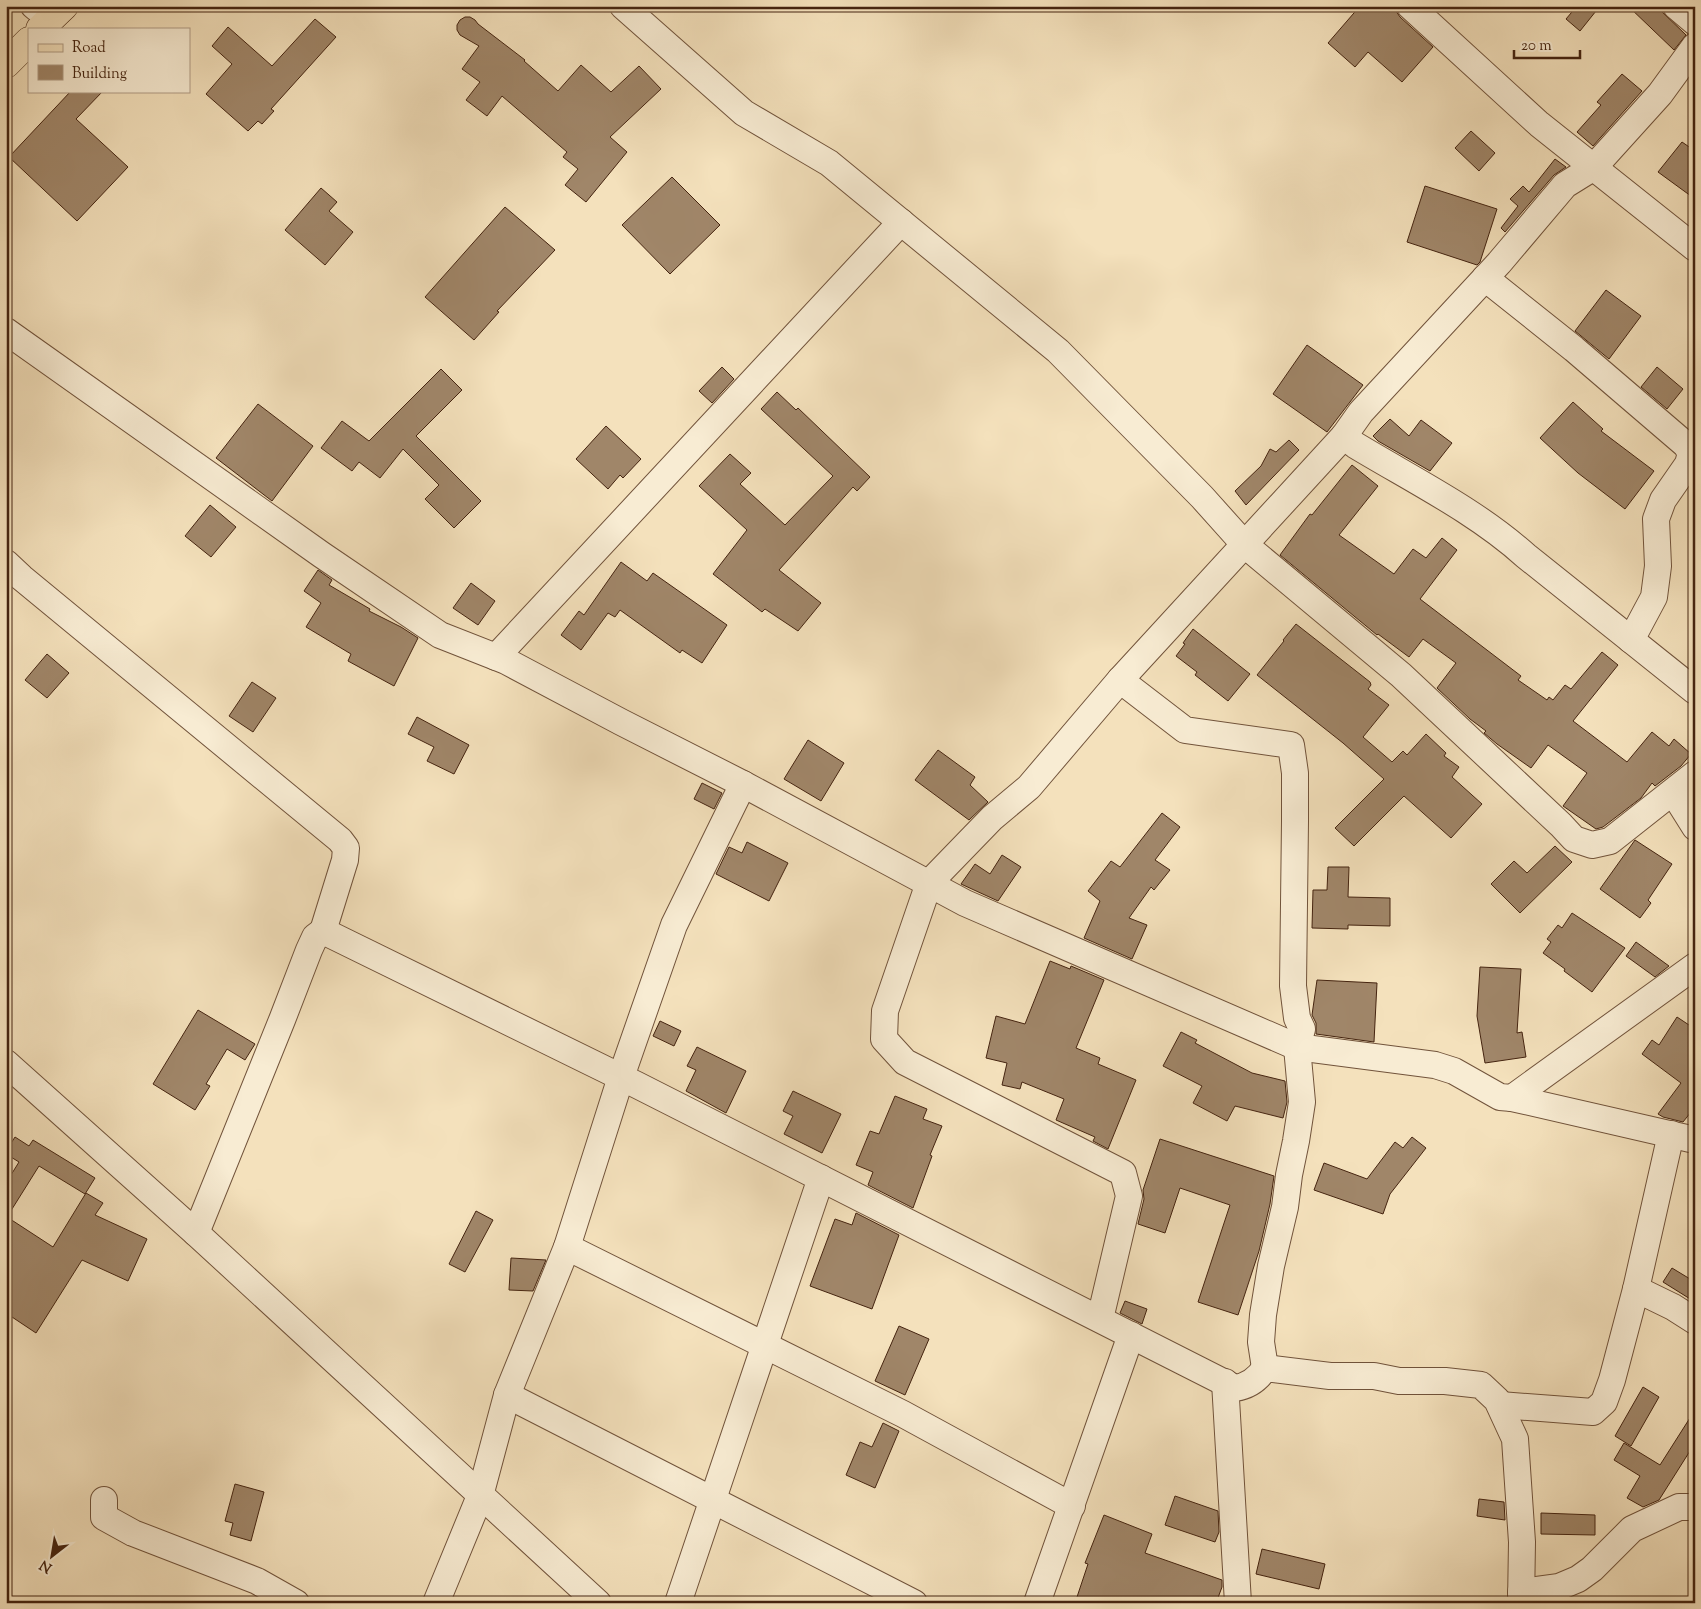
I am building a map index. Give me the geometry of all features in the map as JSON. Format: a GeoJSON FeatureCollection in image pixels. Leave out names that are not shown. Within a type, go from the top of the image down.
{"type":"FeatureCollection","features":[{"type":"Feature","properties":{"kind":"main road"},"geometry":{"type":"LineString","coordinates":[[6,64],[28,42]]}},
{"type":"Feature","properties":{"kind":"street"},"geometry":{"type":"LineString","coordinates":[[622,6],[744,113],[829,163],[1058,351],[1202,497],[1245,545],[1401,675],[1574,839],[1592,845],[1610,841],[1695,774]]}},
{"type":"Feature","properties":{"kind":"street"},"geometry":{"type":"LineString","coordinates":[[1410,6],[1539,124],[1695,248]]}},
{"type":"Feature","properties":{"kind":"street"},"geometry":{"type":"LineString","coordinates":[[1676,6],[1695,22]]}},
{"type":"Feature","properties":{"kind":"street"},"geometry":{"type":"LineString","coordinates":[[1100,1319],[1128,1196],[1123,1173],[905,1062],[884,1039],[885,1011],[929,883],[992,818],[1029,787],[1120,680],[1344,436],[1362,412],[1485,278],[1565,185],[1594,167],[1660,94],[1695,46]]}},
{"type":"Feature","properties":{"kind":"street"},"geometry":{"type":"LineString","coordinates":[[496,657],[901,222]]}},
{"type":"Feature","properties":{"kind":"street"},"geometry":{"type":"LineString","coordinates":[[1485,278],[1574,349],[1686,445],[1691,453],[1691,466],[1663,500],[1656,519],[1658,566],[1654,597],[1631,640]]}},
{"type":"Feature","properties":{"kind":"street"},"geometry":{"type":"LineString","coordinates":[[6,331],[322,555],[440,635],[496,657],[743,784],[966,903],[1297,1047],[1434,1065],[1454,1071],[1500,1097],[1512,1098],[1683,1137],[1604,1402],[1593,1412],[1500,1405]]}},
{"type":"Feature","properties":{"kind":"street"},"geometry":{"type":"LineString","coordinates":[[1344,436],[1355,445],[1465,511],[1509,541],[1695,691]]}},
{"type":"Feature","properties":{"kind":"street"},"geometry":{"type":"LineString","coordinates":[[6,563],[36,590],[340,840],[346,848],[345,860],[324,931],[315,938],[309,950],[196,1233]]}},
{"type":"Feature","properties":{"kind":"street"},"geometry":{"type":"LineString","coordinates":[[324,931],[621,1077],[1235,1388],[1243,1387],[1259,1377],[1265,1368],[1261,1342],[1263,1315],[1271,1266],[1285,1207],[1302,1102],[1297,1047],[1302,1029],[1297,1018],[1293,986],[1296,821],[1295,773],[1291,745],[1185,730],[1120,680]]}},
{"type":"Feature","properties":{"kind":"street"},"geometry":{"type":"LineString","coordinates":[[436,1603],[480,1496],[507,1395],[567,1247],[621,1077],[674,925],[743,784]]}},
{"type":"Feature","properties":{"kind":"street"},"geometry":{"type":"LineString","coordinates":[[1673,792],[1695,827]]}},
{"type":"Feature","properties":{"kind":"street"},"geometry":{"type":"LineString","coordinates":[[1512,1098],[1695,966]]}},
{"type":"Feature","properties":{"kind":"street"},"geometry":{"type":"LineString","coordinates":[[6,1063],[196,1233],[598,1603]]}},
{"type":"Feature","properties":{"kind":"street"},"geometry":{"type":"LineString","coordinates":[[678,1603],[820,1178]]}},
{"type":"Feature","properties":{"kind":"street"},"geometry":{"type":"LineString","coordinates":[[567,1247],[903,1414],[1072,1506]]}},
{"type":"Feature","properties":{"kind":"street"},"geometry":{"type":"LineString","coordinates":[[1636,1290],[1673,1307],[1695,1321]]}},
{"type":"Feature","properties":{"kind":"street"},"geometry":{"type":"LineString","coordinates":[[1037,1603],[1132,1335]]}},
{"type":"Feature","properties":{"kind":"street"},"geometry":{"type":"LineString","coordinates":[[1265,1368],[1330,1376],[1374,1376],[1399,1382],[1445,1381],[1480,1385],[1497,1400],[1515,1439],[1522,1542],[1521,1597],[1560,1587],[1578,1579],[1592,1569],[1632,1529],[1679,1506],[1695,1507]]}},
{"type":"Feature","properties":{"kind":"street"},"geometry":{"type":"LineString","coordinates":[[1225,1382],[1238,1603]]}},
{"type":"Feature","properties":{"kind":"street"},"geometry":{"type":"LineString","coordinates":[[507,1395],[914,1603]]}},
{"type":"Feature","properties":{"kind":"street"},"geometry":{"type":"LineString","coordinates":[[104,1500],[104,1517],[133,1533],[257,1581],[296,1603]]}},
{"type":"Feature","properties":{"kind":"building"},"geometry":{"type":"Polygon","coordinates":[[[1360,6],[1395,6],[1400,17],[1433,47],[1402,82],[1368,52],[1355,67],[1328,43],[1360,6]]]}},
{"type":"Feature","properties":{"kind":"building"},"geometry":{"type":"Polygon","coordinates":[[[1577,6],[1600,6],[1580,31],[1566,19],[1577,6]]]}},
{"type":"Feature","properties":{"kind":"building"},"geometry":{"type":"Polygon","coordinates":[[[1628,6],[1656,6],[1686,35],[1674,50],[1628,6]]]}},
{"type":"Feature","properties":{"kind":"building"},"geometry":{"type":"Polygon","coordinates":[[[465,17],[475,20],[525,60],[558,91],[581,65],[611,92],[639,66],[661,89],[610,137],[627,152],[586,202],[565,185],[578,169],[563,157],[567,152],[502,96],[487,116],[466,100],[480,82],[462,69],[479,46],[460,35],[457,30],[460,20],[465,17]]]}},
{"type":"Feature","properties":{"kind":"building"},"geometry":{"type":"Polygon","coordinates":[[[315,19],[336,37],[271,109],[274,111],[262,124],[258,121],[248,131],[206,94],[232,64],[212,46],[228,27],[272,66],[315,19]]]}},
{"type":"Feature","properties":{"kind":"building"},"geometry":{"type":"Polygon","coordinates":[[[1622,74],[1642,91],[1593,146],[1577,132],[1601,105],[1597,102],[1622,74]]]}},
{"type":"Feature","properties":{"kind":"building"},"geometry":{"type":"Polygon","coordinates":[[[70,92],[102,92],[76,119],[128,167],[77,221],[9,157],[70,92]]]}},
{"type":"Feature","properties":{"kind":"building"},"geometry":{"type":"Polygon","coordinates":[[[1471,131],[1495,153],[1479,171],[1455,148],[1471,131]]]}},
{"type":"Feature","properties":{"kind":"building"},"geometry":{"type":"Polygon","coordinates":[[[1682,142],[1695,151],[1695,199],[1658,172],[1682,142]]]}},
{"type":"Feature","properties":{"kind":"building"},"geometry":{"type":"Polygon","coordinates":[[[1555,159],[1566,167],[1554,175],[1505,232],[1501,228],[1518,206],[1510,199],[1523,186],[1529,192],[1555,159]]]}},
{"type":"Feature","properties":{"kind":"building"},"geometry":{"type":"Polygon","coordinates":[[[672,177],[720,225],[670,274],[622,225],[672,177]]]}},
{"type":"Feature","properties":{"kind":"building"},"geometry":{"type":"Polygon","coordinates":[[[1425,186],[1497,209],[1480,262],[1477,265],[1407,242],[1425,186]]]}},
{"type":"Feature","properties":{"kind":"building"},"geometry":{"type":"Polygon","coordinates":[[[321,188],[337,202],[329,211],[353,232],[325,265],[285,230],[321,188]]]}},
{"type":"Feature","properties":{"kind":"building"},"geometry":{"type":"Polygon","coordinates":[[[505,207],[555,250],[497,311],[499,312],[474,340],[425,297],[505,207]]]}},
{"type":"Feature","properties":{"kind":"building"},"geometry":{"type":"Polygon","coordinates":[[[1606,290],[1641,316],[1609,359],[1575,331],[1606,290]]]}},
{"type":"Feature","properties":{"kind":"building"},"geometry":{"type":"Polygon","coordinates":[[[1307,345],[1363,385],[1327,432],[1273,394],[1307,345]]]}},
{"type":"Feature","properties":{"kind":"building"},"geometry":{"type":"Polygon","coordinates":[[[722,367],[734,379],[712,403],[699,391],[722,367]]]}},
{"type":"Feature","properties":{"kind":"building"},"geometry":{"type":"Polygon","coordinates":[[[1657,367],[1683,389],[1667,409],[1641,387],[1657,367]]]}},
{"type":"Feature","properties":{"kind":"building"},"geometry":{"type":"Polygon","coordinates":[[[441,369],[462,390],[416,436],[481,501],[454,528],[425,499],[439,485],[403,449],[380,478],[359,462],[352,471],[321,448],[342,421],[369,441],[441,369]]]}},
{"type":"Feature","properties":{"kind":"building"},"geometry":{"type":"Polygon","coordinates":[[[777,392],[796,410],[798,408],[870,477],[857,491],[853,487],[779,570],[821,603],[798,631],[765,609],[762,612],[713,574],[747,530],[699,486],[730,454],[751,473],[740,484],[785,525],[833,476],[761,409],[777,392]]]}},
{"type":"Feature","properties":{"kind":"building"},"geometry":{"type":"Polygon","coordinates":[[[1573,402],[1603,429],[1601,431],[1654,471],[1625,509],[1578,473],[1540,438],[1573,402]]]}},
{"type":"Feature","properties":{"kind":"building"},"geometry":{"type":"Polygon","coordinates":[[[258,404],[313,446],[272,501],[216,458],[258,404]]]}},
{"type":"Feature","properties":{"kind":"building"},"geometry":{"type":"Polygon","coordinates":[[[1390,419],[1409,436],[1421,420],[1452,443],[1430,471],[1378,441],[1373,436],[1390,419]]]}},
{"type":"Feature","properties":{"kind":"building"},"geometry":{"type":"Polygon","coordinates":[[[606,426],[641,459],[623,478],[620,475],[608,489],[576,459],[606,426]]]}},
{"type":"Feature","properties":{"kind":"building"},"geometry":{"type":"Polygon","coordinates":[[[1289,440],[1299,450],[1246,505],[1235,491],[1261,466],[1270,449],[1276,452],[1289,440]]]}},
{"type":"Feature","properties":{"kind":"building"},"geometry":{"type":"Polygon","coordinates":[[[1352,465],[1378,486],[1339,535],[1394,574],[1413,549],[1426,558],[1442,538],[1457,550],[1420,599],[1521,676],[1518,680],[1547,700],[1549,697],[1553,700],[1565,685],[1571,689],[1602,652],[1618,665],[1573,721],[1627,762],[1652,732],[1669,746],[1674,739],[1691,754],[1681,766],[1655,786],[1652,783],[1641,798],[1603,827],[1596,829],[1563,806],[1587,773],[1548,745],[1531,768],[1497,744],[1484,733],[1486,731],[1470,719],[1437,688],[1456,663],[1423,639],[1409,657],[1377,635],[1280,555],[1310,514],[1312,515],[1352,465]]]}},
{"type":"Feature","properties":{"kind":"building"},"geometry":{"type":"Polygon","coordinates":[[[210,505],[236,527],[211,557],[185,536],[210,505]]]}},
{"type":"Feature","properties":{"kind":"building"},"geometry":{"type":"Polygon","coordinates":[[[621,562],[647,581],[653,573],[727,625],[702,663],[682,650],[680,653],[620,610],[615,617],[608,613],[581,650],[561,635],[579,611],[584,615],[621,562]]]}},
{"type":"Feature","properties":{"kind":"building"},"geometry":{"type":"Polygon","coordinates":[[[318,570],[332,580],[329,585],[370,609],[369,611],[418,638],[394,686],[348,661],[351,654],[306,627],[321,603],[304,591],[318,570]]]}},
{"type":"Feature","properties":{"kind":"building"},"geometry":{"type":"Polygon","coordinates":[[[471,583],[495,601],[478,625],[453,608],[471,583]]]}},
{"type":"Feature","properties":{"kind":"building"},"geometry":{"type":"Polygon","coordinates":[[[1296,624],[1370,682],[1371,685],[1368,689],[1389,705],[1363,737],[1392,762],[1403,751],[1407,755],[1426,734],[1446,753],[1444,756],[1459,767],[1452,777],[1482,804],[1451,838],[1404,796],[1354,846],[1335,828],[1384,779],[1343,743],[1257,675],[1296,624]]]}},
{"type":"Feature","properties":{"kind":"building"},"geometry":{"type":"Polygon","coordinates":[[[1193,629],[1250,674],[1228,701],[1195,675],[1197,672],[1176,656],[1193,629]]]}},
{"type":"Feature","properties":{"kind":"building"},"geometry":{"type":"Polygon","coordinates":[[[47,654],[69,673],[47,698],[25,680],[47,654]]]}},
{"type":"Feature","properties":{"kind":"building"},"geometry":{"type":"Polygon","coordinates":[[[252,682],[276,698],[253,732],[229,716],[252,682]]]}},
{"type":"Feature","properties":{"kind":"building"},"geometry":{"type":"Polygon","coordinates":[[[417,717],[469,745],[454,774],[427,761],[434,747],[408,734],[417,717]]]}},
{"type":"Feature","properties":{"kind":"building"},"geometry":{"type":"Polygon","coordinates":[[[808,740],[844,763],[821,801],[784,779],[808,740]]]}},
{"type":"Feature","properties":{"kind":"building"},"geometry":{"type":"Polygon","coordinates":[[[938,750],[975,777],[970,785],[988,802],[969,820],[915,780],[938,750]]]}},
{"type":"Feature","properties":{"kind":"building"},"geometry":{"type":"Polygon","coordinates":[[[702,783],[722,793],[714,809],[694,799],[702,783]]]}},
{"type":"Feature","properties":{"kind":"building"},"geometry":{"type":"Polygon","coordinates":[[[1162,813],[1180,827],[1155,860],[1170,870],[1154,890],[1151,887],[1129,918],[1147,925],[1132,959],[1084,938],[1100,901],[1088,891],[1111,861],[1120,867],[1162,813]]]}},
{"type":"Feature","properties":{"kind":"building"},"geometry":{"type":"Polygon","coordinates":[[[1635,840],[1672,864],[1648,900],[1651,903],[1640,918],[1600,889],[1635,840]]]}},
{"type":"Feature","properties":{"kind":"building"},"geometry":{"type":"Polygon","coordinates":[[[747,842],[788,863],[769,901],[716,874],[729,847],[742,853],[747,842]]]}},
{"type":"Feature","properties":{"kind":"building"},"geometry":{"type":"Polygon","coordinates":[[[1555,846],[1572,862],[1520,913],[1491,884],[1514,861],[1527,873],[1555,846]]]}},
{"type":"Feature","properties":{"kind":"building"},"geometry":{"type":"Polygon","coordinates":[[[1002,855],[1021,867],[998,901],[961,884],[975,864],[990,874],[1002,855]]]}},
{"type":"Feature","properties":{"kind":"building"},"geometry":{"type":"Polygon","coordinates":[[[1328,867],[1349,867],[1348,897],[1390,898],[1390,926],[1348,925],[1348,929],[1312,928],[1313,890],[1327,890],[1328,867]]]}},
{"type":"Feature","properties":{"kind":"building"},"geometry":{"type":"Polygon","coordinates":[[[1572,913],[1625,948],[1592,992],[1543,953],[1551,942],[1547,939],[1558,925],[1562,928],[1572,913]]]}},
{"type":"Feature","properties":{"kind":"building"},"geometry":{"type":"Polygon","coordinates":[[[1636,942],[1669,966],[1655,977],[1626,956],[1636,942]]]}},
{"type":"Feature","properties":{"kind":"building"},"geometry":{"type":"Polygon","coordinates":[[[1050,961],[1070,969],[1071,966],[1104,980],[1076,1048],[1100,1058],[1098,1064],[1136,1080],[1108,1149],[1093,1141],[1095,1137],[1056,1120],[1064,1099],[1022,1082],[1020,1089],[1002,1085],[1007,1063],[986,1058],[996,1016],[1025,1024],[1050,961]]]}},
{"type":"Feature","properties":{"kind":"building"},"geometry":{"type":"Polygon","coordinates":[[[1480,967],[1521,969],[1517,1033],[1522,1032],[1526,1057],[1485,1063],[1477,1016],[1480,967]]]}},
{"type":"Feature","properties":{"kind":"building"},"geometry":{"type":"Polygon","coordinates":[[[1317,980],[1377,983],[1374,1042],[1316,1034],[1316,1023],[1312,1015],[1317,980]]]}},
{"type":"Feature","properties":{"kind":"building"},"geometry":{"type":"Polygon","coordinates":[[[198,1010],[255,1044],[245,1060],[227,1049],[206,1084],[210,1086],[195,1110],[153,1084],[198,1010]]]}},
{"type":"Feature","properties":{"kind":"building"},"geometry":{"type":"Polygon","coordinates":[[[1677,1017],[1695,1029],[1695,1107],[1683,1122],[1658,1114],[1681,1083],[1642,1054],[1652,1040],[1659,1045],[1677,1017]]]}},
{"type":"Feature","properties":{"kind":"building"},"geometry":{"type":"Polygon","coordinates":[[[660,1021],[681,1031],[674,1046],[653,1036],[660,1021]]]}},
{"type":"Feature","properties":{"kind":"building"},"geometry":{"type":"Polygon","coordinates":[[[1181,1032],[1197,1040],[1195,1043],[1252,1073],[1285,1081],[1287,1102],[1283,1118],[1235,1106],[1227,1121],[1193,1103],[1202,1086],[1163,1066],[1181,1032]]]}},
{"type":"Feature","properties":{"kind":"building"},"geometry":{"type":"Polygon","coordinates":[[[697,1047],[746,1071],[726,1113],[686,1091],[696,1070],[687,1066],[697,1047]]]}},
{"type":"Feature","properties":{"kind":"building"},"geometry":{"type":"Polygon","coordinates":[[[793,1091],[841,1114],[822,1153],[784,1134],[793,1116],[783,1111],[793,1091]]]}},
{"type":"Feature","properties":{"kind":"building"},"geometry":{"type":"Polygon","coordinates":[[[895,1096],[927,1109],[923,1119],[942,1126],[930,1155],[932,1156],[913,1208],[868,1185],[873,1172],[856,1165],[870,1131],[879,1134],[895,1096]]]}},
{"type":"Feature","properties":{"kind":"building"},"geometry":{"type":"Polygon","coordinates":[[[15,1137],[29,1146],[33,1140],[95,1178],[85,1194],[39,1166],[7,1217],[53,1247],[86,1193],[103,1203],[95,1215],[147,1239],[128,1281],[82,1260],[36,1333],[6,1313],[6,1183],[19,1162],[6,1154],[6,1151],[15,1137]]]}},
{"type":"Feature","properties":{"kind":"building"},"geometry":{"type":"Polygon","coordinates":[[[1412,1137],[1426,1148],[1390,1194],[1383,1214],[1314,1190],[1324,1163],[1367,1179],[1395,1142],[1403,1148],[1412,1137]]]}},
{"type":"Feature","properties":{"kind":"building"},"geometry":{"type":"Polygon","coordinates":[[[1160,1139],[1274,1176],[1270,1204],[1259,1251],[1238,1315],[1198,1302],[1230,1205],[1180,1188],[1165,1233],[1138,1224],[1144,1199],[1143,1190],[1160,1139]]]}},
{"type":"Feature","properties":{"kind":"building"},"geometry":{"type":"Polygon","coordinates":[[[476,1211],[493,1220],[465,1272],[449,1264],[476,1211]]]}},
{"type":"Feature","properties":{"kind":"building"},"geometry":{"type":"Polygon","coordinates":[[[856,1213],[899,1235],[872,1309],[810,1286],[835,1219],[852,1225],[856,1213]]]}},
{"type":"Feature","properties":{"kind":"building"},"geometry":{"type":"Polygon","coordinates":[[[511,1258],[546,1260],[533,1291],[509,1290],[511,1258]]]}},
{"type":"Feature","properties":{"kind":"building"},"geometry":{"type":"Polygon","coordinates":[[[1672,1268],[1695,1282],[1695,1302],[1663,1282],[1672,1268]]]}},
{"type":"Feature","properties":{"kind":"building"},"geometry":{"type":"Polygon","coordinates":[[[1125,1301],[1147,1309],[1142,1324],[1120,1313],[1125,1301]]]}},
{"type":"Feature","properties":{"kind":"building"},"geometry":{"type":"Polygon","coordinates":[[[899,1326],[929,1339],[905,1395],[875,1381],[899,1326]]]}},
{"type":"Feature","properties":{"kind":"building"},"geometry":{"type":"Polygon","coordinates":[[[1643,1387],[1659,1397],[1631,1446],[1615,1436],[1643,1387]]]}},
{"type":"Feature","properties":{"kind":"building"},"geometry":{"type":"Polygon","coordinates":[[[1695,1410],[1695,1443],[1659,1500],[1643,1507],[1627,1498],[1640,1476],[1614,1460],[1624,1443],[1660,1465],[1695,1410]]]}},
{"type":"Feature","properties":{"kind":"building"},"geometry":{"type":"Polygon","coordinates":[[[883,1423],[899,1431],[875,1488],[846,1475],[860,1442],[872,1447],[883,1423]]]}},
{"type":"Feature","properties":{"kind":"building"},"geometry":{"type":"Polygon","coordinates":[[[235,1484],[264,1492],[251,1541],[230,1535],[233,1523],[225,1521],[235,1484]]]}},
{"type":"Feature","properties":{"kind":"building"},"geometry":{"type":"Polygon","coordinates":[[[1175,1496],[1218,1511],[1219,1532],[1215,1542],[1165,1525],[1175,1496]]]}},
{"type":"Feature","properties":{"kind":"building"},"geometry":{"type":"Polygon","coordinates":[[[1479,1499],[1504,1502],[1505,1520],[1477,1516],[1479,1499]]]}},
{"type":"Feature","properties":{"kind":"building"},"geometry":{"type":"Polygon","coordinates":[[[1541,1513],[1595,1515],[1595,1535],[1541,1534],[1541,1513]]]}},
{"type":"Feature","properties":{"kind":"building"},"geometry":{"type":"Polygon","coordinates":[[[1104,1515],[1152,1534],[1145,1553],[1222,1580],[1222,1587],[1216,1603],[1075,1603],[1088,1564],[1085,1563],[1104,1515]]]}},
{"type":"Feature","properties":{"kind":"building"},"geometry":{"type":"Polygon","coordinates":[[[1262,1549],[1325,1564],[1319,1589],[1256,1574],[1262,1549]]]}}]}
